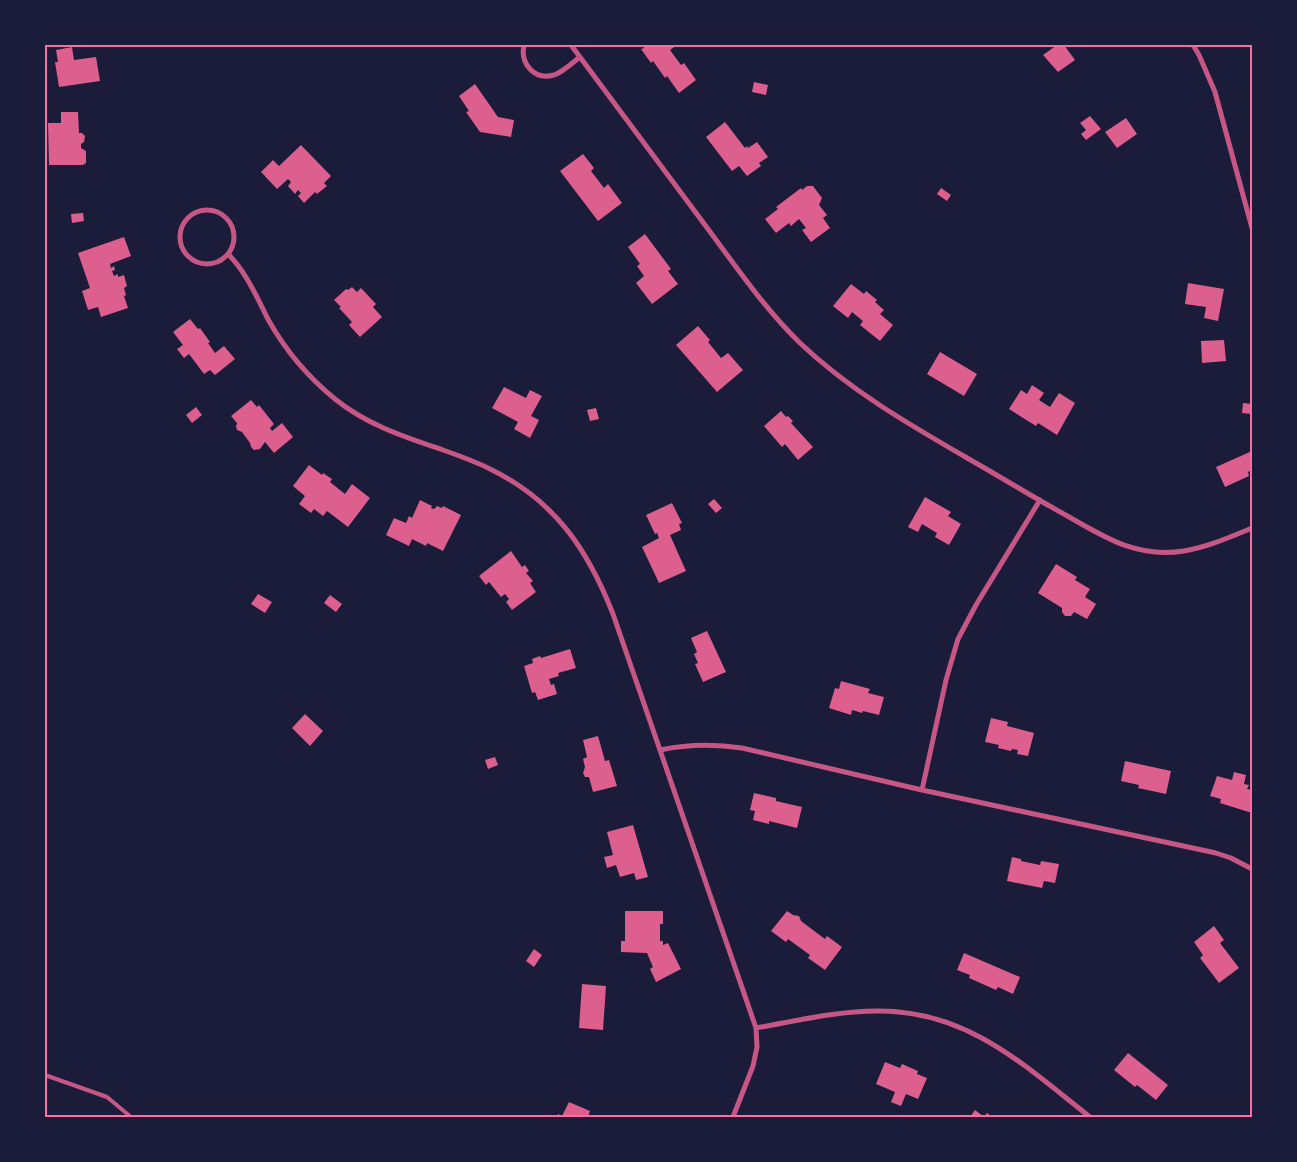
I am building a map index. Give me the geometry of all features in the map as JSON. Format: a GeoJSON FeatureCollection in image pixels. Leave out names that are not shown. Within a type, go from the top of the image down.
{"type":"FeatureCollection","features":[{"type":"Feature","properties":{"kind":"street"},"geometry":{"type":"LineString","coordinates":[[524,45],[522,52],[525,62],[531,70],[539,75],[549,76],[557,74],[580,57]]}},
{"type":"Feature","properties":{"kind":"street"},"geometry":{"type":"LineString","coordinates":[[571,45],[747,281],[780,322],[801,344],[841,378],[871,400],[1115,542],[1141,551],[1184,551],[1212,544],[1252,528]]}},
{"type":"Feature","properties":{"kind":"street"},"geometry":{"type":"LineString","coordinates":[[1193,45],[1200,55],[1214,92],[1252,228]]}},
{"type":"Feature","properties":{"kind":"street"},"geometry":{"type":"LineString","coordinates":[[208,210],[223,216],[232,230],[232,246],[228,254],[222,260],[213,264],[195,262],[187,256],[182,248],[180,239],[181,230],[191,215],[208,210]]}},
{"type":"Feature","properties":{"kind":"street"},"geometry":{"type":"LineString","coordinates":[[228,254],[243,272],[280,340],[307,373],[336,400],[368,421],[390,431],[474,462],[509,478],[541,502],[567,528],[588,559],[605,594],[756,1028],[757,1047],[753,1066],[733,1117]]}},
{"type":"Feature","properties":{"kind":"street"},"geometry":{"type":"LineString","coordinates":[[922,790],[947,673],[958,639],[976,605],[1040,500]]}},
{"type":"Feature","properties":{"kind":"street"},"geometry":{"type":"LineString","coordinates":[[660,750],[695,744],[723,745],[1216,853],[1231,858],[1252,869]]}},
{"type":"Feature","properties":{"kind":"street"},"geometry":{"type":"LineString","coordinates":[[756,1028],[856,1012],[900,1012],[925,1017],[975,1033],[997,1045],[1090,1117]]}},
{"type":"Feature","properties":{"kind":"lane"},"geometry":{"type":"LineString","coordinates":[[45,1075],[107,1097],[131,1117]]}},
{"type":"Feature","properties":{"kind":"building"},"geometry":{"type":"Polygon","coordinates":[[[642,45],[677,45],[670,50],[681,65],[684,63],[696,80],[679,93],[653,61],[651,63],[641,49],[644,48],[642,45]]]}},
{"type":"Feature","properties":{"kind":"building"},"geometry":{"type":"Polygon","coordinates":[[[1057,45],[1064,45],[1075,60],[1058,72],[1043,55],[1057,45]]]}},
{"type":"Feature","properties":{"kind":"building"},"geometry":{"type":"Polygon","coordinates":[[[72,47],[74,60],[96,57],[100,81],[59,87],[55,62],[58,62],[56,50],[72,47]]]}},
{"type":"Feature","properties":{"kind":"building"},"geometry":{"type":"Polygon","coordinates":[[[754,82],[768,85],[766,95],[752,92],[754,82]]]}},
{"type":"Feature","properties":{"kind":"building"},"geometry":{"type":"Polygon","coordinates":[[[475,84],[498,117],[514,120],[511,137],[480,132],[466,112],[469,111],[459,96],[475,84]]]}},
{"type":"Feature","properties":{"kind":"building"},"geometry":{"type":"Polygon","coordinates":[[[61,112],[78,112],[79,133],[85,136],[84,142],[81,144],[81,148],[86,151],[86,163],[83,165],[49,165],[48,123],[61,123],[61,112]]]}},
{"type":"Feature","properties":{"kind":"building"},"geometry":{"type":"Polygon","coordinates":[[[1090,116],[1101,129],[1086,140],[1081,134],[1086,130],[1080,123],[1090,116]]]}},
{"type":"Feature","properties":{"kind":"building"},"geometry":{"type":"Polygon","coordinates":[[[1126,118],[1137,134],[1117,148],[1105,132],[1126,118]]]}},
{"type":"Feature","properties":{"kind":"building"},"geometry":{"type":"Polygon","coordinates":[[[725,122],[745,148],[757,142],[768,157],[759,163],[761,166],[747,176],[739,166],[732,171],[706,137],[725,122]]]}},
{"type":"Feature","properties":{"kind":"building"},"geometry":{"type":"Polygon","coordinates":[[[301,145],[331,176],[324,183],[327,186],[317,194],[315,192],[304,203],[298,196],[301,193],[298,190],[295,194],[288,186],[291,182],[288,179],[277,189],[261,172],[273,160],[279,166],[301,145]]]}},
{"type":"Feature","properties":{"kind":"building"},"geometry":{"type":"Polygon","coordinates":[[[583,154],[594,168],[591,171],[604,188],[608,184],[622,203],[598,221],[560,171],[583,154]]]}},
{"type":"Feature","properties":{"kind":"building"},"geometry":{"type":"Polygon","coordinates":[[[807,186],[813,186],[822,198],[819,205],[827,215],[823,218],[830,228],[811,242],[802,230],[806,228],[799,219],[791,226],[789,223],[776,233],[765,219],[778,209],[776,207],[801,188],[802,190],[807,186]]]}},
{"type":"Feature","properties":{"kind":"building"},"geometry":{"type":"Polygon","coordinates":[[[941,188],[951,195],[947,201],[937,194],[941,188]]]}},
{"type":"Feature","properties":{"kind":"building"},"geometry":{"type":"Polygon","coordinates":[[[83,213],[84,221],[72,223],[71,214],[83,213]]]}},
{"type":"Feature","properties":{"kind":"building"},"geometry":{"type":"Polygon","coordinates":[[[645,234],[671,269],[668,271],[678,284],[652,304],[636,283],[644,276],[637,266],[640,264],[628,247],[645,234]]]}},
{"type":"Feature","properties":{"kind":"building"},"geometry":{"type":"Polygon","coordinates":[[[124,237],[131,256],[110,264],[111,268],[114,266],[115,270],[112,271],[114,276],[118,274],[118,277],[124,275],[127,286],[124,288],[126,295],[124,296],[128,308],[101,317],[98,307],[88,310],[82,291],[90,288],[78,253],[124,237]]]}},
{"type":"Feature","properties":{"kind":"building"},"geometry":{"type":"Polygon","coordinates":[[[1188,283],[1224,289],[1218,321],[1204,318],[1206,307],[1185,304],[1188,283]]]}},
{"type":"Feature","properties":{"kind":"building"},"geometry":{"type":"Polygon","coordinates":[[[851,284],[864,294],[866,291],[877,300],[875,302],[884,310],[880,314],[893,325],[880,341],[860,325],[863,321],[852,312],[848,318],[833,306],[851,284]]]}},
{"type":"Feature","properties":{"kind":"building"},"geometry":{"type":"Polygon","coordinates":[[[352,287],[357,292],[361,288],[376,304],[373,307],[382,317],[360,337],[349,325],[352,322],[334,300],[346,289],[348,290],[352,287]]]}},
{"type":"Feature","properties":{"kind":"building"},"geometry":{"type":"Polygon","coordinates":[[[190,319],[198,329],[200,328],[215,353],[224,346],[235,359],[215,375],[210,370],[204,374],[189,354],[184,358],[177,349],[183,345],[173,332],[190,319]]]}},
{"type":"Feature","properties":{"kind":"building"},"geometry":{"type":"Polygon","coordinates":[[[698,326],[710,340],[708,342],[721,358],[728,353],[743,370],[717,392],[676,345],[698,326]]]}},
{"type":"Feature","properties":{"kind":"building"},"geometry":{"type":"Polygon","coordinates":[[[1224,340],[1226,361],[1202,363],[1201,341],[1224,340]]]}},
{"type":"Feature","properties":{"kind":"building"},"geometry":{"type":"Polygon","coordinates":[[[940,352],[977,374],[964,396],[927,374],[940,352]]]}},
{"type":"Feature","properties":{"kind":"building"},"geometry":{"type":"Polygon","coordinates":[[[1032,385],[1044,393],[1039,400],[1050,407],[1059,393],[1075,403],[1057,435],[1038,423],[1036,426],[1009,409],[1021,390],[1027,394],[1032,385]]]}},
{"type":"Feature","properties":{"kind":"building"},"geometry":{"type":"Polygon","coordinates":[[[504,387],[526,398],[530,390],[542,396],[531,416],[539,420],[530,438],[514,429],[518,422],[492,408],[504,387]]]}},
{"type":"Feature","properties":{"kind":"building"},"geometry":{"type":"Polygon","coordinates":[[[251,400],[257,407],[259,405],[274,424],[270,428],[272,431],[282,423],[293,437],[274,453],[265,442],[260,449],[254,450],[242,432],[237,430],[237,423],[231,416],[251,400]]]}},
{"type":"Feature","properties":{"kind":"building"},"geometry":{"type":"Polygon","coordinates":[[[1243,403],[1252,404],[1252,414],[1242,413],[1243,403]]]}},
{"type":"Feature","properties":{"kind":"building"},"geometry":{"type":"Polygon","coordinates":[[[196,407],[202,415],[192,423],[186,415],[196,407]]]}},
{"type":"Feature","properties":{"kind":"building"},"geometry":{"type":"Polygon","coordinates":[[[596,408],[599,419],[590,421],[587,410],[596,408]]]}},
{"type":"Feature","properties":{"kind":"building"},"geometry":{"type":"Polygon","coordinates":[[[781,411],[793,421],[791,423],[813,447],[798,460],[785,444],[782,447],[764,426],[781,411]]]}},
{"type":"Feature","properties":{"kind":"building"},"geometry":{"type":"Polygon","coordinates":[[[1252,451],[1252,470],[1248,472],[1249,476],[1225,487],[1216,467],[1252,451]]]}},
{"type":"Feature","properties":{"kind":"building"},"geometry":{"type":"Polygon","coordinates":[[[309,465],[322,475],[323,473],[332,479],[330,482],[345,494],[352,484],[370,498],[348,527],[327,511],[323,516],[314,509],[311,513],[299,504],[305,496],[293,486],[309,465]]]}},
{"type":"Feature","properties":{"kind":"building"},"geometry":{"type":"Polygon","coordinates":[[[925,497],[951,512],[948,516],[961,524],[949,545],[935,537],[937,533],[922,524],[918,532],[908,527],[925,497]]]}},
{"type":"Feature","properties":{"kind":"building"},"geometry":{"type":"Polygon","coordinates":[[[714,499],[722,508],[716,513],[708,504],[714,499]]]}},
{"type":"Feature","properties":{"kind":"building"},"geometry":{"type":"Polygon","coordinates":[[[420,500],[432,506],[431,508],[434,509],[437,506],[442,508],[443,506],[461,515],[443,551],[427,543],[426,546],[412,539],[409,546],[386,535],[394,518],[406,523],[409,516],[412,518],[420,500]]]}},
{"type":"Feature","properties":{"kind":"building"},"geometry":{"type":"Polygon","coordinates":[[[672,503],[682,523],[679,524],[681,530],[670,535],[686,571],[659,583],[642,547],[659,538],[657,533],[655,534],[646,515],[672,503]]]}},
{"type":"Feature","properties":{"kind":"building"},"geometry":{"type":"Polygon","coordinates":[[[511,551],[522,567],[525,565],[529,571],[526,573],[533,581],[530,583],[536,592],[512,610],[506,602],[509,599],[505,594],[501,597],[489,582],[486,585],[479,576],[511,551]]]}},
{"type":"Feature","properties":{"kind":"building"},"geometry":{"type":"Polygon","coordinates":[[[1056,564],[1077,577],[1075,580],[1090,589],[1085,597],[1096,604],[1087,619],[1074,612],[1071,616],[1065,616],[1062,608],[1038,593],[1056,564]]]}},
{"type":"Feature","properties":{"kind":"building"},"geometry":{"type":"Polygon","coordinates":[[[258,594],[272,602],[265,613],[251,604],[258,594]]]}},
{"type":"Feature","properties":{"kind":"building"},"geometry":{"type":"Polygon","coordinates":[[[330,595],[342,604],[336,612],[324,603],[330,595]]]}},
{"type":"Feature","properties":{"kind":"building"},"geometry":{"type":"Polygon","coordinates":[[[707,631],[726,672],[703,682],[695,664],[698,663],[694,654],[697,652],[691,638],[707,631]]]}},
{"type":"Feature","properties":{"kind":"building"},"geometry":{"type":"Polygon","coordinates":[[[570,649],[576,668],[558,673],[559,676],[549,679],[551,685],[554,684],[557,694],[538,700],[535,692],[532,693],[524,666],[533,663],[532,659],[540,656],[541,658],[570,649]]]}},
{"type":"Feature","properties":{"kind":"building"},"geometry":{"type":"Polygon","coordinates":[[[841,681],[870,689],[868,693],[884,697],[879,715],[852,710],[851,715],[829,708],[835,688],[839,689],[841,681]]]}},
{"type":"Feature","properties":{"kind":"building"},"geometry":{"type":"Polygon","coordinates":[[[305,714],[323,731],[310,746],[292,728],[305,714]]]}},
{"type":"Feature","properties":{"kind":"building"},"geometry":{"type":"Polygon","coordinates":[[[991,718],[1008,722],[1007,726],[1034,733],[1028,756],[1017,754],[1018,750],[1012,749],[1011,751],[998,748],[999,745],[985,742],[991,718]]]}},
{"type":"Feature","properties":{"kind":"building"},"geometry":{"type":"Polygon","coordinates":[[[598,736],[605,761],[609,760],[617,786],[593,792],[589,777],[585,777],[583,773],[585,767],[583,759],[587,757],[583,740],[598,736]]]}},
{"type":"Feature","properties":{"kind":"building"},"geometry":{"type":"Polygon","coordinates":[[[495,757],[498,765],[488,769],[485,760],[495,757]]]}},
{"type":"Feature","properties":{"kind":"building"},"geometry":{"type":"Polygon","coordinates":[[[1125,761],[1171,771],[1166,794],[1138,788],[1139,785],[1121,781],[1125,761]]]}},
{"type":"Feature","properties":{"kind":"building"},"geometry":{"type":"Polygon","coordinates":[[[1234,772],[1246,775],[1244,784],[1249,785],[1247,789],[1252,790],[1252,813],[1220,803],[1221,799],[1210,796],[1217,776],[1232,780],[1234,772]]]}},
{"type":"Feature","properties":{"kind":"building"},"geometry":{"type":"Polygon","coordinates":[[[754,793],[776,798],[776,801],[802,807],[797,828],[769,821],[769,824],[753,820],[755,811],[750,810],[754,793]]]}},
{"type":"Feature","properties":{"kind":"building"},"geometry":{"type":"Polygon","coordinates":[[[633,825],[648,877],[636,880],[634,873],[620,877],[616,865],[607,868],[604,857],[613,855],[607,832],[633,825]]]}},
{"type":"Feature","properties":{"kind":"building"},"geometry":{"type":"Polygon","coordinates":[[[1012,857],[1040,865],[1041,861],[1059,864],[1055,883],[1044,881],[1042,888],[1007,881],[1012,857]]]}},
{"type":"Feature","properties":{"kind":"building"},"geometry":{"type":"Polygon","coordinates":[[[625,911],[663,911],[663,924],[660,924],[660,941],[663,941],[663,945],[668,943],[681,969],[656,982],[650,969],[653,967],[647,953],[621,952],[621,941],[625,941],[625,911]]]}},
{"type":"Feature","properties":{"kind":"building"},"geometry":{"type":"Polygon","coordinates":[[[787,911],[799,916],[801,921],[825,939],[827,936],[842,947],[825,970],[808,958],[810,955],[788,939],[786,942],[771,931],[787,911]]]}},
{"type":"Feature","properties":{"kind":"building"},"geometry":{"type":"Polygon","coordinates":[[[1214,926],[1224,940],[1220,943],[1239,968],[1219,983],[1200,958],[1203,955],[1194,942],[1214,926]]]}},
{"type":"Feature","properties":{"kind":"building"},"geometry":{"type":"Polygon","coordinates":[[[534,949],[542,955],[534,967],[526,961],[534,949]]]}},
{"type":"Feature","properties":{"kind":"building"},"geometry":{"type":"Polygon","coordinates":[[[964,953],[1020,977],[1013,994],[998,987],[996,990],[969,978],[970,975],[957,970],[964,953]]]}},
{"type":"Feature","properties":{"kind":"building"},"geometry":{"type":"Polygon","coordinates":[[[582,984],[606,986],[603,1030],[579,1028],[582,984]]]}},
{"type":"Feature","properties":{"kind":"building"},"geometry":{"type":"Polygon","coordinates":[[[1128,1053],[1168,1085],[1156,1100],[1137,1085],[1135,1087],[1114,1070],[1128,1053]]]}},
{"type":"Feature","properties":{"kind":"building"},"geometry":{"type":"Polygon","coordinates":[[[885,1062],[900,1068],[902,1064],[918,1071],[917,1074],[927,1078],[918,1099],[906,1094],[901,1106],[891,1102],[895,1092],[876,1084],[885,1062]]]}},
{"type":"Feature","properties":{"kind":"building"},"geometry":{"type":"Polygon","coordinates":[[[569,1102],[590,1111],[588,1117],[557,1117],[558,1114],[562,1116],[569,1102]]]}},
{"type":"Feature","properties":{"kind":"building"},"geometry":{"type":"Polygon","coordinates":[[[975,1110],[984,1117],[970,1117],[975,1110]]]}},
{"type":"Feature","properties":{"kind":"building"},"geometry":{"type":"Polygon","coordinates":[[[987,1113],[992,1117],[984,1117],[987,1113]]]}}]}
